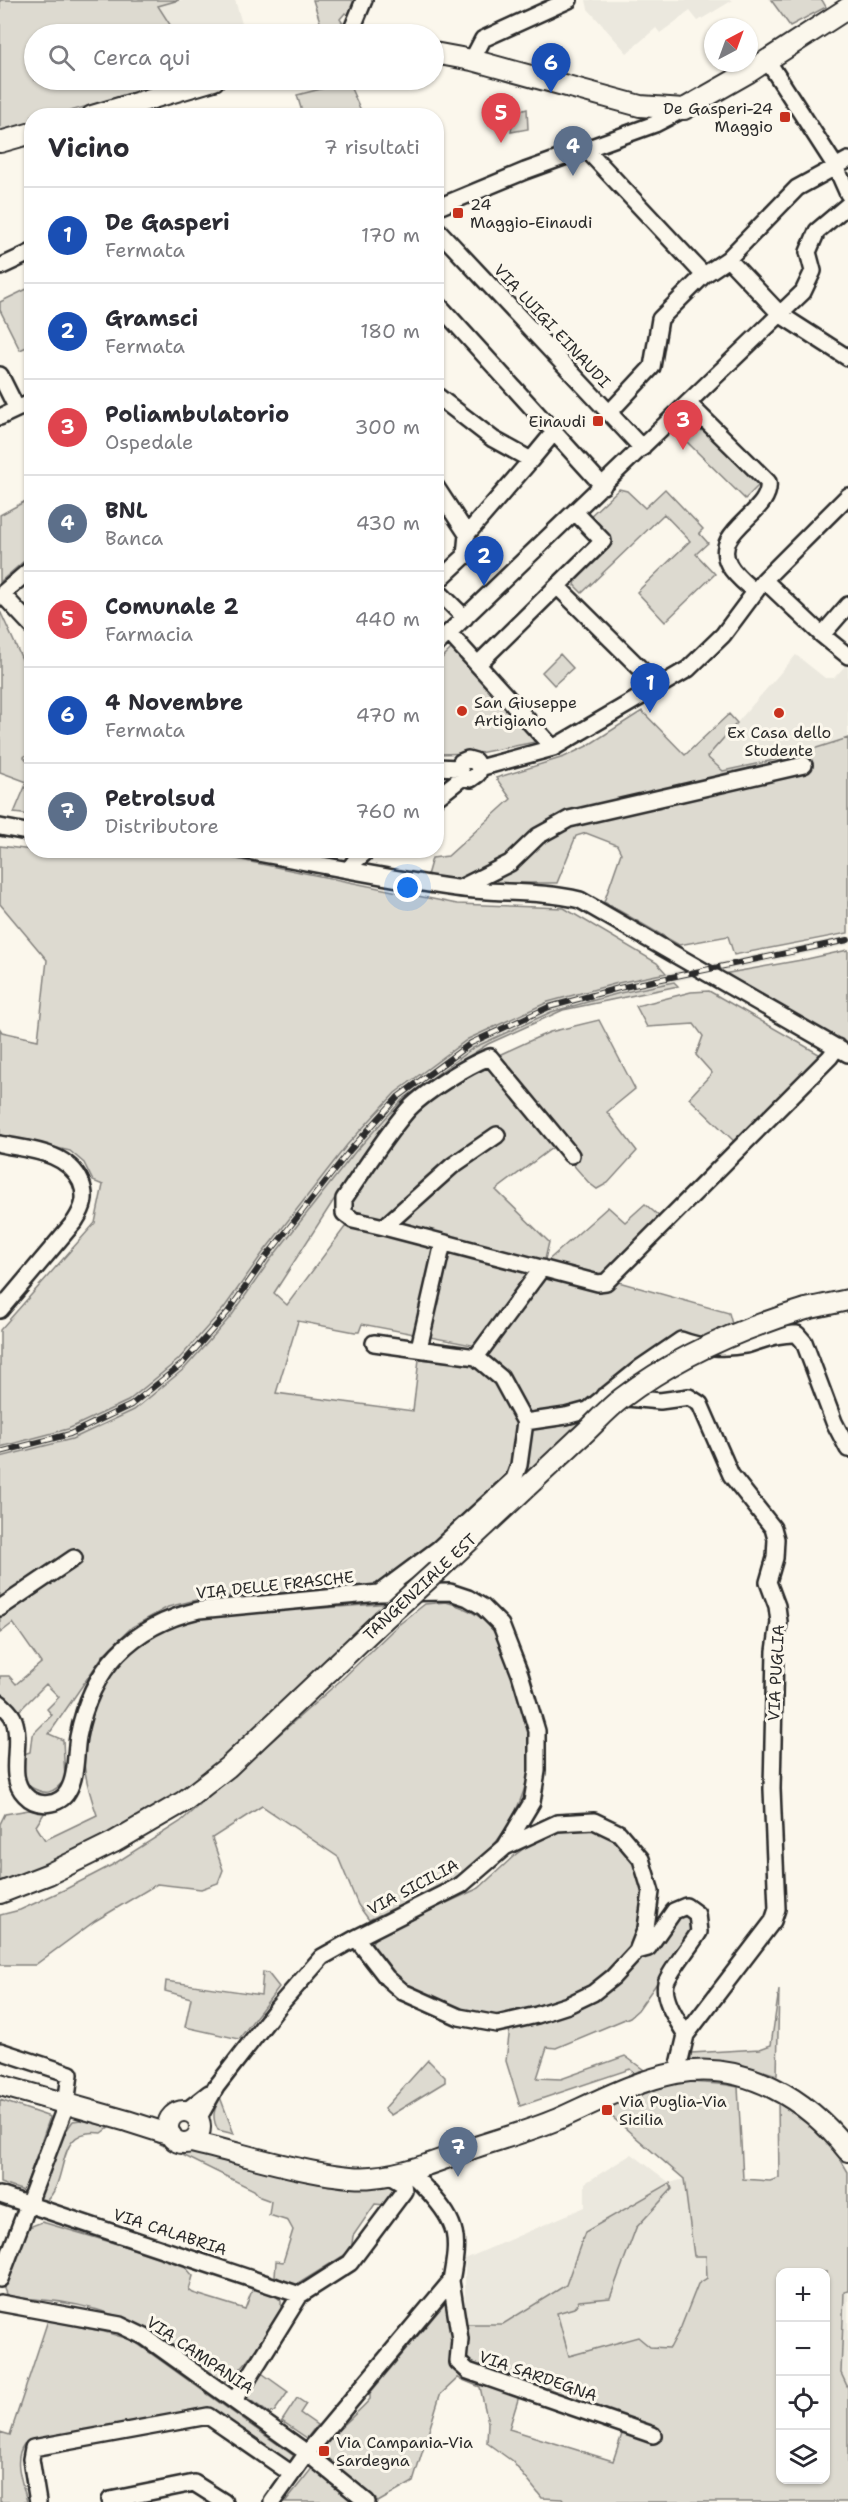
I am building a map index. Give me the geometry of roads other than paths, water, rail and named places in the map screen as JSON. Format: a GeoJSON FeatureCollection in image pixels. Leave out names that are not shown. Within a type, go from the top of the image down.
{"type":"FeatureCollection","features":[{"type":"Feature","properties":{"kind":"main road"},"geometry":{"type":"LineString","coordinates":[[444,55],[472,60],[640,106],[684,109],[767,60],[848,8]]}},
{"type":"Feature","properties":{"kind":"main road"},"geometry":{"type":"LineString","coordinates":[[140,108],[188,90]]}},
{"type":"Feature","properties":{"kind":"main road"},"geometry":{"type":"LineString","coordinates":[[0,142],[24,135]]}},
{"type":"Feature","properties":{"kind":"main road","name":"TANGENZIALE EST"},"geometry":{"type":"LineString","coordinates":[[0,1893],[50,1874],[114,1842],[183,1802],[228,1767],[621,1399],[703,1347],[759,1323],[848,1300]]}},
{"type":"Feature","properties":{"kind":"main road"},"geometry":{"type":"LineString","coordinates":[[0,2085],[127,2121],[186,2126],[239,2153],[294,2169],[333,2175],[388,2172],[437,2161],[556,2120],[591,2104],[677,2073],[737,2075],[767,2085],[809,2109],[831,2129],[848,2151]]}},
{"type":"Feature","properties":{"kind":"main road"},"geometry":{"type":"LineString","coordinates":[[388,2172],[399,2165],[552,2111],[591,2104]]}},
{"type":"Feature","properties":{"kind":"street"},"geometry":{"type":"LineString","coordinates":[[354,24],[364,0]]}},
{"type":"Feature","properties":{"kind":"street"},"geometry":{"type":"LineString","coordinates":[[472,60],[483,39],[569,0]]}},
{"type":"Feature","properties":{"kind":"street"},"geometry":{"type":"LineString","coordinates":[[767,60],[842,163],[848,194]]}},
{"type":"Feature","properties":{"kind":"street"},"geometry":{"type":"LineString","coordinates":[[619,136],[634,120],[640,106]]}},
{"type":"Feature","properties":{"kind":"street"},"geometry":{"type":"LineString","coordinates":[[444,205],[655,124],[684,109]]}},
{"type":"Feature","properties":{"kind":"street"},"geometry":{"type":"LineString","coordinates":[[585,149],[704,275]]}},
{"type":"Feature","properties":{"kind":"street"},"geometry":{"type":"LineString","coordinates":[[609,413],[652,367],[660,319],[704,275],[728,259],[797,188],[842,163]]}},
{"type":"Feature","properties":{"kind":"street"},"geometry":{"type":"LineString","coordinates":[[444,638],[803,292],[813,271],[808,252],[817,231],[848,205]]}},
{"type":"Feature","properties":{"kind":"street","name":"VIA LUIGI EINAUDI"},"geometry":{"type":"LineString","coordinates":[[444,237],[642,448]]}},
{"type":"Feature","properties":{"kind":"street"},"geometry":{"type":"LineString","coordinates":[[0,267],[24,256]]}},
{"type":"Feature","properties":{"kind":"street"},"geometry":{"type":"LineString","coordinates":[[728,259],[781,315],[848,358]]}},
{"type":"Feature","properties":{"kind":"street"},"geometry":{"type":"LineString","coordinates":[[444,311],[603,486]]}},
{"type":"Feature","properties":{"kind":"street"},"geometry":{"type":"LineString","coordinates":[[0,375],[17,409]]}},
{"type":"Feature","properties":{"kind":"street"},"geometry":{"type":"LineString","coordinates":[[444,401],[493,439],[531,460]]}},
{"type":"Feature","properties":{"kind":"street"},"geometry":{"type":"LineString","coordinates":[[689,404],[768,482],[769,491],[765,499],[730,538],[727,549],[728,563],[739,577],[760,586],[848,656]]}},
{"type":"Feature","properties":{"kind":"street"},"geometry":{"type":"LineString","coordinates":[[0,417],[24,406]]}},
{"type":"Feature","properties":{"kind":"street"},"geometry":{"type":"LineString","coordinates":[[444,576],[465,556],[467,534],[555,431]]}},
{"type":"Feature","properties":{"kind":"street"},"geometry":{"type":"LineString","coordinates":[[444,768],[475,777],[479,768],[553,748],[688,669],[723,635],[760,586],[848,496]]}},
{"type":"Feature","properties":{"kind":"street"},"geometry":{"type":"LineString","coordinates":[[444,499],[467,534]]}},
{"type":"Feature","properties":{"kind":"street"},"geometry":{"type":"LineString","coordinates":[[478,664],[603,541],[575,512]]}},
{"type":"Feature","properties":{"kind":"street"},"geometry":{"type":"LineString","coordinates":[[24,575],[2,594],[24,617]]}},
{"type":"Feature","properties":{"kind":"street"},"geometry":{"type":"LineString","coordinates":[[558,587],[659,687]]}},
{"type":"Feature","properties":{"kind":"street"},"geometry":{"type":"LineString","coordinates":[[444,597],[465,618]]}},
{"type":"Feature","properties":{"kind":"street"},"geometry":{"type":"LineString","coordinates":[[822,635],[848,605]]}},
{"type":"Feature","properties":{"kind":"street"},"geometry":{"type":"LineString","coordinates":[[449,633],[553,748]]}},
{"type":"Feature","properties":{"kind":"street"},"geometry":{"type":"LineString","coordinates":[[489,892],[504,869],[538,836],[569,819],[804,765]]}},
{"type":"Feature","properties":{"kind":"street"},"geometry":{"type":"LineString","coordinates":[[444,790],[461,773]]}},
{"type":"Feature","properties":{"kind":"street"},"geometry":{"type":"LineString","coordinates":[[0,827],[24,832]]}},
{"type":"Feature","properties":{"kind":"street"},"geometry":{"type":"LineString","coordinates":[[287,858],[460,889],[557,895],[580,900],[842,1051]]}},
{"type":"Feature","properties":{"kind":"street"},"geometry":{"type":"LineString","coordinates":[[349,869],[360,858]]}},
{"type":"Feature","properties":{"kind":"street"},"geometry":{"type":"LineString","coordinates":[[460,889],[504,869]]}},
{"type":"Feature","properties":{"kind":"street"},"geometry":{"type":"LineString","coordinates":[[504,869],[512,887],[518,893]]}},
{"type":"Feature","properties":{"kind":"street"},"geometry":{"type":"LineString","coordinates":[[571,1155],[490,1057],[482,1059],[441,1084],[407,1110],[344,1198],[344,1213],[353,1220],[598,1283],[606,1282],[830,1057],[842,1051]]}},
{"type":"Feature","properties":{"kind":"street"},"geometry":{"type":"LineString","coordinates":[[384,1227],[453,1166],[497,1135]]}},
{"type":"Feature","properties":{"kind":"street"},"geometry":{"type":"LineString","coordinates":[[0,1144],[53,1156],[68,1163],[78,1175],[84,1190],[85,1206],[0,1310]]}},
{"type":"Feature","properties":{"kind":"street"},"geometry":{"type":"LineString","coordinates":[[420,1348],[443,1243]]}},
{"type":"Feature","properties":{"kind":"street"},"geometry":{"type":"LineString","coordinates":[[476,1357],[542,1268]]}},
{"type":"Feature","properties":{"kind":"street"},"geometry":{"type":"LineString","coordinates":[[525,1422],[588,1410],[640,1368],[681,1340],[695,1345],[726,1347],[746,1345],[783,1333],[797,1334],[804,1342],[834,1422],[848,1449]]}},
{"type":"Feature","properties":{"kind":"street"},"geometry":{"type":"LineString","coordinates":[[374,1343],[476,1357],[501,1378],[525,1422],[519,1465],[514,1479],[438,1549],[379,1593]]}},
{"type":"Feature","properties":{"kind":"street","name":"VIA PUGLIA"},"geometry":{"type":"LineString","coordinates":[[604,1396],[660,1401],[688,1398],[700,1404],[731,1475],[773,1528],[776,1539],[775,1558],[768,1582],[777,1606],[779,1622],[775,1651],[772,1789],[777,1909],[773,1921],[686,2035],[677,2073]]}},
{"type":"Feature","properties":{"kind":"street"},"geometry":{"type":"LineString","coordinates":[[0,1608],[74,1558]]}},
{"type":"Feature","properties":{"kind":"street","name":"VIA DELLE FRASCHE"},"geometry":{"type":"LineString","coordinates":[[0,1703],[14,1717],[17,1728],[16,1772],[19,1787],[26,1797],[40,1803],[51,1803],[59,1800],[68,1792],[73,1779],[78,1736],[86,1706],[98,1680],[112,1658],[148,1628],[174,1616],[199,1610],[379,1593],[450,1592],[468,1598],[483,1607],[501,1625],[520,1674],[537,1731],[537,1771],[532,1802],[505,1847]]}},
{"type":"Feature","properties":{"kind":"street","name":"VIA SICILIA"},"geometry":{"type":"LineString","coordinates":[[186,2126],[286,1997],[322,1958],[356,1938],[460,1885],[505,1847],[557,1823],[594,1821],[619,1833],[641,1859],[651,1892],[646,1928],[637,1951],[614,1977],[594,1993],[537,2015],[497,2024],[459,2017],[403,1992],[387,1978],[356,1938]]}},
{"type":"Feature","properties":{"kind":"street"},"geometry":{"type":"LineString","coordinates":[[637,1951],[648,1948],[674,1911],[686,1906],[697,1914],[699,1932],[666,1982],[666,1994],[670,2007],[686,2035]]}},
{"type":"Feature","properties":{"kind":"street"},"geometry":{"type":"LineString","coordinates":[[0,2051],[70,2074],[66,2105],[0,2279]]}},
{"type":"Feature","properties":{"kind":"street"},"geometry":{"type":"LineString","coordinates":[[428,2191],[422,2172],[437,2161]]}},
{"type":"Feature","properties":{"kind":"street"},"geometry":{"type":"LineString","coordinates":[[235,2400],[300,2295],[350,2263],[394,2207],[404,2191],[403,2184],[388,2172]]}},
{"type":"Feature","properties":{"kind":"street","name":"VIA SARDEGNA"},"geometry":{"type":"LineString","coordinates":[[388,2172],[406,2178],[428,2191],[442,2206],[452,2224],[457,2248],[451,2281],[460,2339],[459,2362],[468,2371],[652,2435]]}},
{"type":"Feature","properties":{"kind":"street","name":"VIA CALABRIA"},"geometry":{"type":"LineString","coordinates":[[0,2195],[300,2295]]}},
{"type":"Feature","properties":{"kind":"street","name":"VIA SARDEGNA"},"geometry":{"type":"LineString","coordinates":[[307,2453],[451,2281]]}},
{"type":"Feature","properties":{"kind":"street","name":"VIA CAMPANIA"},"geometry":{"type":"LineString","coordinates":[[0,2303],[120,2325],[145,2337],[307,2453],[367,2502]]}},
{"type":"Feature","properties":{"kind":"street"},"geometry":{"type":"LineString","coordinates":[[38,2502],[31,2459],[33,2448],[208,2416],[292,2474]]}},
{"type":"Feature","properties":{"kind":"street"},"geometry":{"type":"LineString","coordinates":[[272,2502],[307,2453]]}},
{"type":"Feature","properties":{"kind":"street"},"geometry":{"type":"LineString","coordinates":[[111,2502],[110,2500],[194,2483],[224,2502]]}},
{"type":"Feature","properties":{"kind":"railway"},"geometry":{"type":"LineString","coordinates":[[0,1452],[70,1434],[131,1405],[182,1364],[228,1312],[266,1257],[351,1149],[398,1097],[471,1043],[549,1007],[619,988],[848,940]]}},
{"type":"Feature","properties":{"kind":"place","name":"4 Novembre"},"geometry":{"type":"Point","coordinates":[551,93]}},
{"type":"Feature","properties":{"kind":"place","name":"De Gasperi-24 Maggio"},"geometry":{"type":"Point","coordinates":[785,117]}},
{"type":"Feature","properties":{"kind":"place","name":"Comunale 2"},"geometry":{"type":"Point","coordinates":[501,143]}},
{"type":"Feature","properties":{"kind":"place","name":"BNL"},"geometry":{"type":"Point","coordinates":[573,176]}},
{"type":"Feature","properties":{"kind":"place","name":"24 Maggio-Einaudi"},"geometry":{"type":"Point","coordinates":[458,213]}},
{"type":"Feature","properties":{"kind":"place","name":"Einaudi"},"geometry":{"type":"Point","coordinates":[598,421]}},
{"type":"Feature","properties":{"kind":"place","name":"Poliambulatorio"},"geometry":{"type":"Point","coordinates":[683,450]}},
{"type":"Feature","properties":{"kind":"place","name":"Gramsci"},"geometry":{"type":"Point","coordinates":[484,586]}},
{"type":"Feature","properties":{"kind":"place","name":"San Giuseppe Artigiano"},"geometry":{"type":"Point","coordinates":[462,711]}},
{"type":"Feature","properties":{"kind":"place","name":"De Gasperi"},"geometry":{"type":"Point","coordinates":[650,713]}},
{"type":"Feature","properties":{"kind":"place","name":"Ex Casa dello Studente"},"geometry":{"type":"Point","coordinates":[779,713]}},
{"type":"Feature","properties":{"kind":"place","name":"Via Puglia-Via Sicilia"},"geometry":{"type":"Point","coordinates":[607,2110]}},
{"type":"Feature","properties":{"kind":"place","name":"Petrolsud"},"geometry":{"type":"Point","coordinates":[458,2177]}},
{"type":"Feature","properties":{"kind":"place","name":"Via Campania-Via Sardegna"},"geometry":{"type":"Point","coordinates":[324,2451]}}]}
